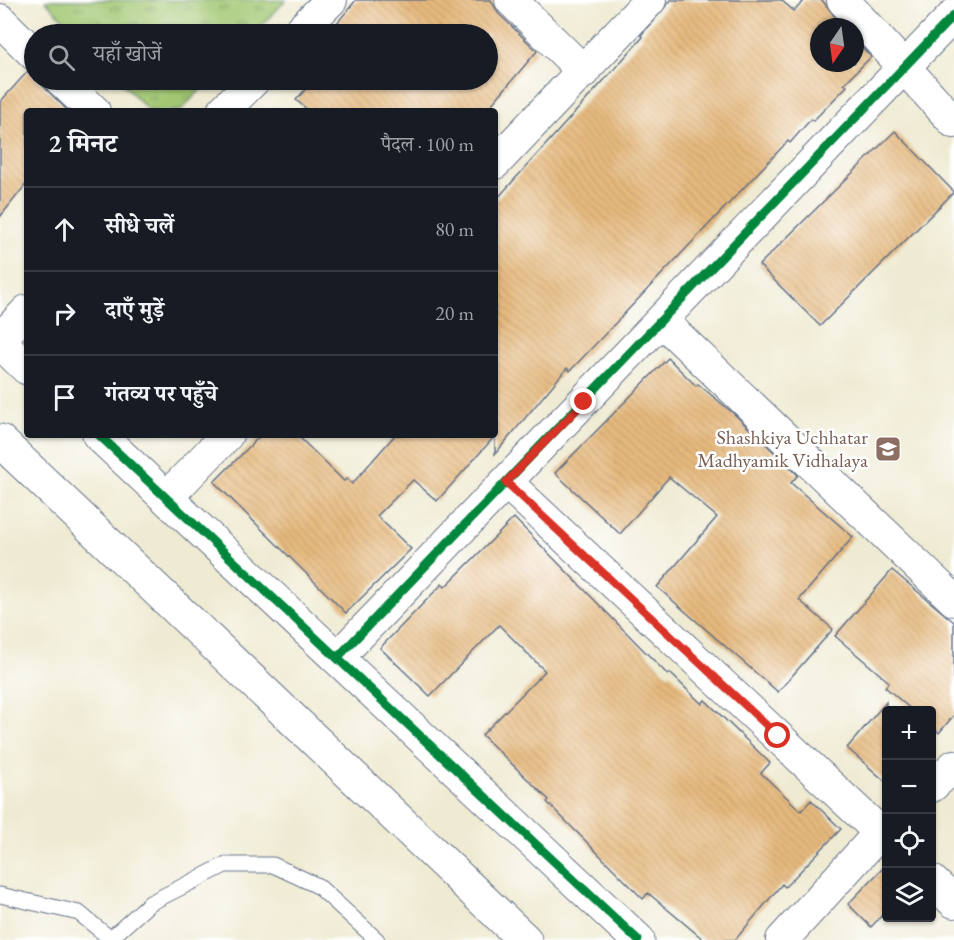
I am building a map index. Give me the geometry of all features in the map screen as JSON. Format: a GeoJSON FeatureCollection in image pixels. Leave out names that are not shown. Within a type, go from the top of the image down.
{"type":"FeatureCollection","features":[{"type":"Feature","properties":{"kind":"street"},"geometry":{"type":"LineString","coordinates":[[307,24],[331,0]]}},
{"type":"Feature","properties":{"kind":"street"},"geometry":{"type":"LineString","coordinates":[[511,0],[584,72]]}},
{"type":"Feature","properties":{"kind":"street"},"geometry":{"type":"LineString","coordinates":[[498,160],[650,0]]}},
{"type":"Feature","properties":{"kind":"street"},"geometry":{"type":"LineString","coordinates":[[843,0],[954,122]]}},
{"type":"Feature","properties":{"kind":"street"},"geometry":{"type":"LineString","coordinates":[[337,658],[954,15]]}},
{"type":"Feature","properties":{"kind":"street"},"geometry":{"type":"LineString","coordinates":[[0,20],[24,44]]}},
{"type":"Feature","properties":{"kind":"street"},"geometry":{"type":"LineString","coordinates":[[72,90],[91,108]]}},
{"type":"Feature","properties":{"kind":"street"},"geometry":{"type":"LineString","coordinates":[[226,108],[244,90]]}},
{"type":"Feature","properties":{"kind":"street"},"geometry":{"type":"LineString","coordinates":[[24,315],[0,341],[24,365]]}},
{"type":"Feature","properties":{"kind":"street"},"geometry":{"type":"LineString","coordinates":[[662,321],[954,600]]}},
{"type":"Feature","properties":{"kind":"street"},"geometry":{"type":"LineString","coordinates":[[102,438],[638,940]]}},
{"type":"Feature","properties":{"kind":"street"},"geometry":{"type":"LineString","coordinates":[[165,498],[224,438]]}},
{"type":"Feature","properties":{"kind":"street"},"geometry":{"type":"LineString","coordinates":[[0,441],[525,940]]}},
{"type":"Feature","properties":{"kind":"street"},"geometry":{"type":"LineString","coordinates":[[506,482],[882,830]]}},
{"type":"Feature","properties":{"kind":"street"},"geometry":{"type":"LineString","coordinates":[[936,782],[954,766]]}},
{"type":"Feature","properties":{"kind":"street"},"geometry":{"type":"LineString","coordinates":[[782,940],[882,834]]}},
{"type":"Feature","properties":{"kind":"street"},"geometry":{"type":"LineString","coordinates":[[936,885],[954,903]]}},
{"type":"Feature","properties":{"kind":"lane"},"geometry":{"type":"LineString","coordinates":[[0,895],[80,913],[112,939],[150,903],[225,865],[273,865],[318,886],[377,940]]}},
{"type":"Feature","properties":{"kind":"green space"},"geometry":{"type":"Polygon","coordinates":[[[45,0],[286,0],[263,24],[68,24],[45,0]]]}},
{"type":"Feature","properties":{"kind":"green space"},"geometry":{"type":"Polygon","coordinates":[[[129,90],[200,90],[183,108],[146,108],[129,90]]]}},
{"type":"Feature","properties":{"kind":"building"},"geometry":{"type":"Polygon","coordinates":[[[356,0],[491,0],[498,13],[537,51],[489,108],[305,108],[296,100],[305,90],[498,90],[498,24],[336,24],[356,0]]]}},
{"type":"Feature","properties":{"kind":"building"},"geometry":{"type":"Polygon","coordinates":[[[671,0],[781,0],[794,11],[805,0],[822,0],[836,18],[810,18],[810,72],[856,72],[844,84],[847,86],[813,121],[811,119],[790,143],[788,141],[570,371],[567,368],[495,454],[495,438],[498,438],[498,198],[643,37],[641,35],[671,0]]]}},
{"type":"Feature","properties":{"kind":"building"},"geometry":{"type":"Polygon","coordinates":[[[864,50],[871,57],[864,64],[864,50]]]}},
{"type":"Feature","properties":{"kind":"building"},"geometry":{"type":"Polygon","coordinates":[[[24,75],[24,90],[47,90],[65,108],[24,108],[24,187],[0,217],[0,102],[24,75]]]}},
{"type":"Feature","properties":{"kind":"building"},"geometry":{"type":"Polygon","coordinates":[[[895,131],[954,192],[820,326],[759,265],[895,131]]]}},
{"type":"Feature","properties":{"kind":"building"},"geometry":{"type":"Polygon","coordinates":[[[668,358],[696,386],[698,384],[733,413],[798,475],[791,483],[853,537],[799,600],[833,629],[778,692],[657,587],[717,517],[669,477],[620,534],[555,473],[668,358]]]}},
{"type":"Feature","properties":{"kind":"building"},"geometry":{"type":"Polygon","coordinates":[[[258,438],[300,438],[344,481],[347,479],[352,484],[392,438],[493,438],[437,501],[413,480],[377,516],[411,549],[346,613],[214,482],[258,438]]]}},
{"type":"Feature","properties":{"kind":"building"},"geometry":{"type":"Polygon","coordinates":[[[514,518],[668,675],[670,673],[702,704],[705,700],[770,763],[761,773],[801,811],[811,800],[841,829],[785,887],[782,884],[735,940],[704,940],[648,893],[643,899],[547,802],[549,800],[482,735],[545,671],[499,625],[430,696],[380,648],[442,584],[445,587],[514,518]]]}},
{"type":"Feature","properties":{"kind":"building"},"geometry":{"type":"Polygon","coordinates":[[[892,570],[954,622],[954,715],[939,733],[936,730],[936,706],[907,706],[885,687],[889,682],[835,636],[892,570]]]}},
{"type":"Feature","properties":{"kind":"building"},"geometry":{"type":"Polygon","coordinates":[[[882,707],[882,779],[847,748],[882,707]]]}},
{"type":"Feature","properties":{"kind":"building"},"geometry":{"type":"Polygon","coordinates":[[[882,869],[882,915],[871,927],[848,904],[882,869]]]}},
{"type":"Feature","properties":{"kind":"cycle path"},"geometry":{"type":"LineString","coordinates":[[337,658],[954,15]]}},
{"type":"Feature","properties":{"kind":"cycle path"},"geometry":{"type":"LineString","coordinates":[[102,438],[638,940]]}},
{"type":"Feature","properties":{"kind":"place","name":"Shashkiya Uchhatar Madhyamik Vidhalaya"},"geometry":{"type":"Point","coordinates":[888,449]}},
{"type":"Feature","properties":{"kind":"route"},"geometry":{"type":"LineString","coordinates":[[584,402],[506,482],[778,736]]}}]}
